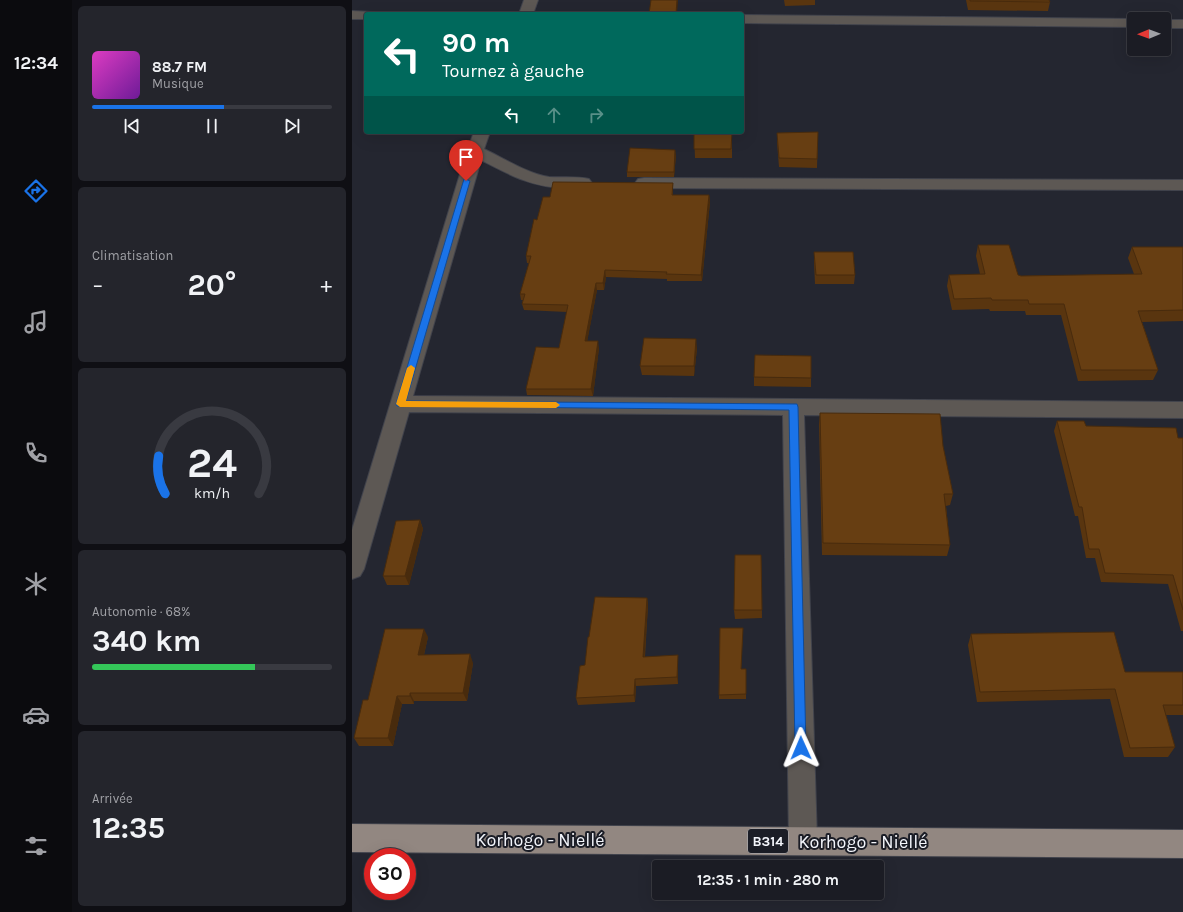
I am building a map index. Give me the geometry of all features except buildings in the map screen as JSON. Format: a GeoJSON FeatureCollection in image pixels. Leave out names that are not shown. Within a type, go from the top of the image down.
{"type":"FeatureCollection","features":[{"type":"Feature","properties":{"kind":"main road","name":"Korhogo - Niellé"},"geometry":{"type":"LineString","coordinates":[[352,838],[1183,844]]}},
{"type":"Feature","properties":{"kind":"street"},"geometry":{"type":"LineString","coordinates":[[527,12],[531,0]]}},
{"type":"Feature","properties":{"kind":"street"},"geometry":{"type":"LineString","coordinates":[[352,15],[364,15]]}},
{"type":"Feature","properties":{"kind":"street"},"geometry":{"type":"LineString","coordinates":[[744,19],[1127,23]]}},
{"type":"Feature","properties":{"kind":"street"},"geometry":{"type":"LineString","coordinates":[[1171,24],[1183,24]]}},
{"type":"Feature","properties":{"kind":"street"},"geometry":{"type":"LineString","coordinates":[[352,569],[481,134]]}},
{"type":"Feature","properties":{"kind":"street"},"geometry":{"type":"LineString","coordinates":[[475,151],[532,178],[548,182],[595,183]]}},
{"type":"Feature","properties":{"kind":"street"},"geometry":{"type":"LineString","coordinates":[[627,183],[1183,185]]}},
{"type":"Feature","properties":{"kind":"street"},"geometry":{"type":"LineString","coordinates":[[400,404],[1183,410]]}},
{"type":"Feature","properties":{"kind":"street"},"geometry":{"type":"LineString","coordinates":[[794,407],[803,841]]}},
{"type":"Feature","properties":{"kind":"slow traffic"},"geometry":{"type":"LineString","coordinates":[[411,368],[400,404],[556,405]]}},
{"type":"Feature","properties":{"kind":"route"},"geometry":{"type":"LineString","coordinates":[[466,181],[400,404],[794,407],[801,748]]}}]}
